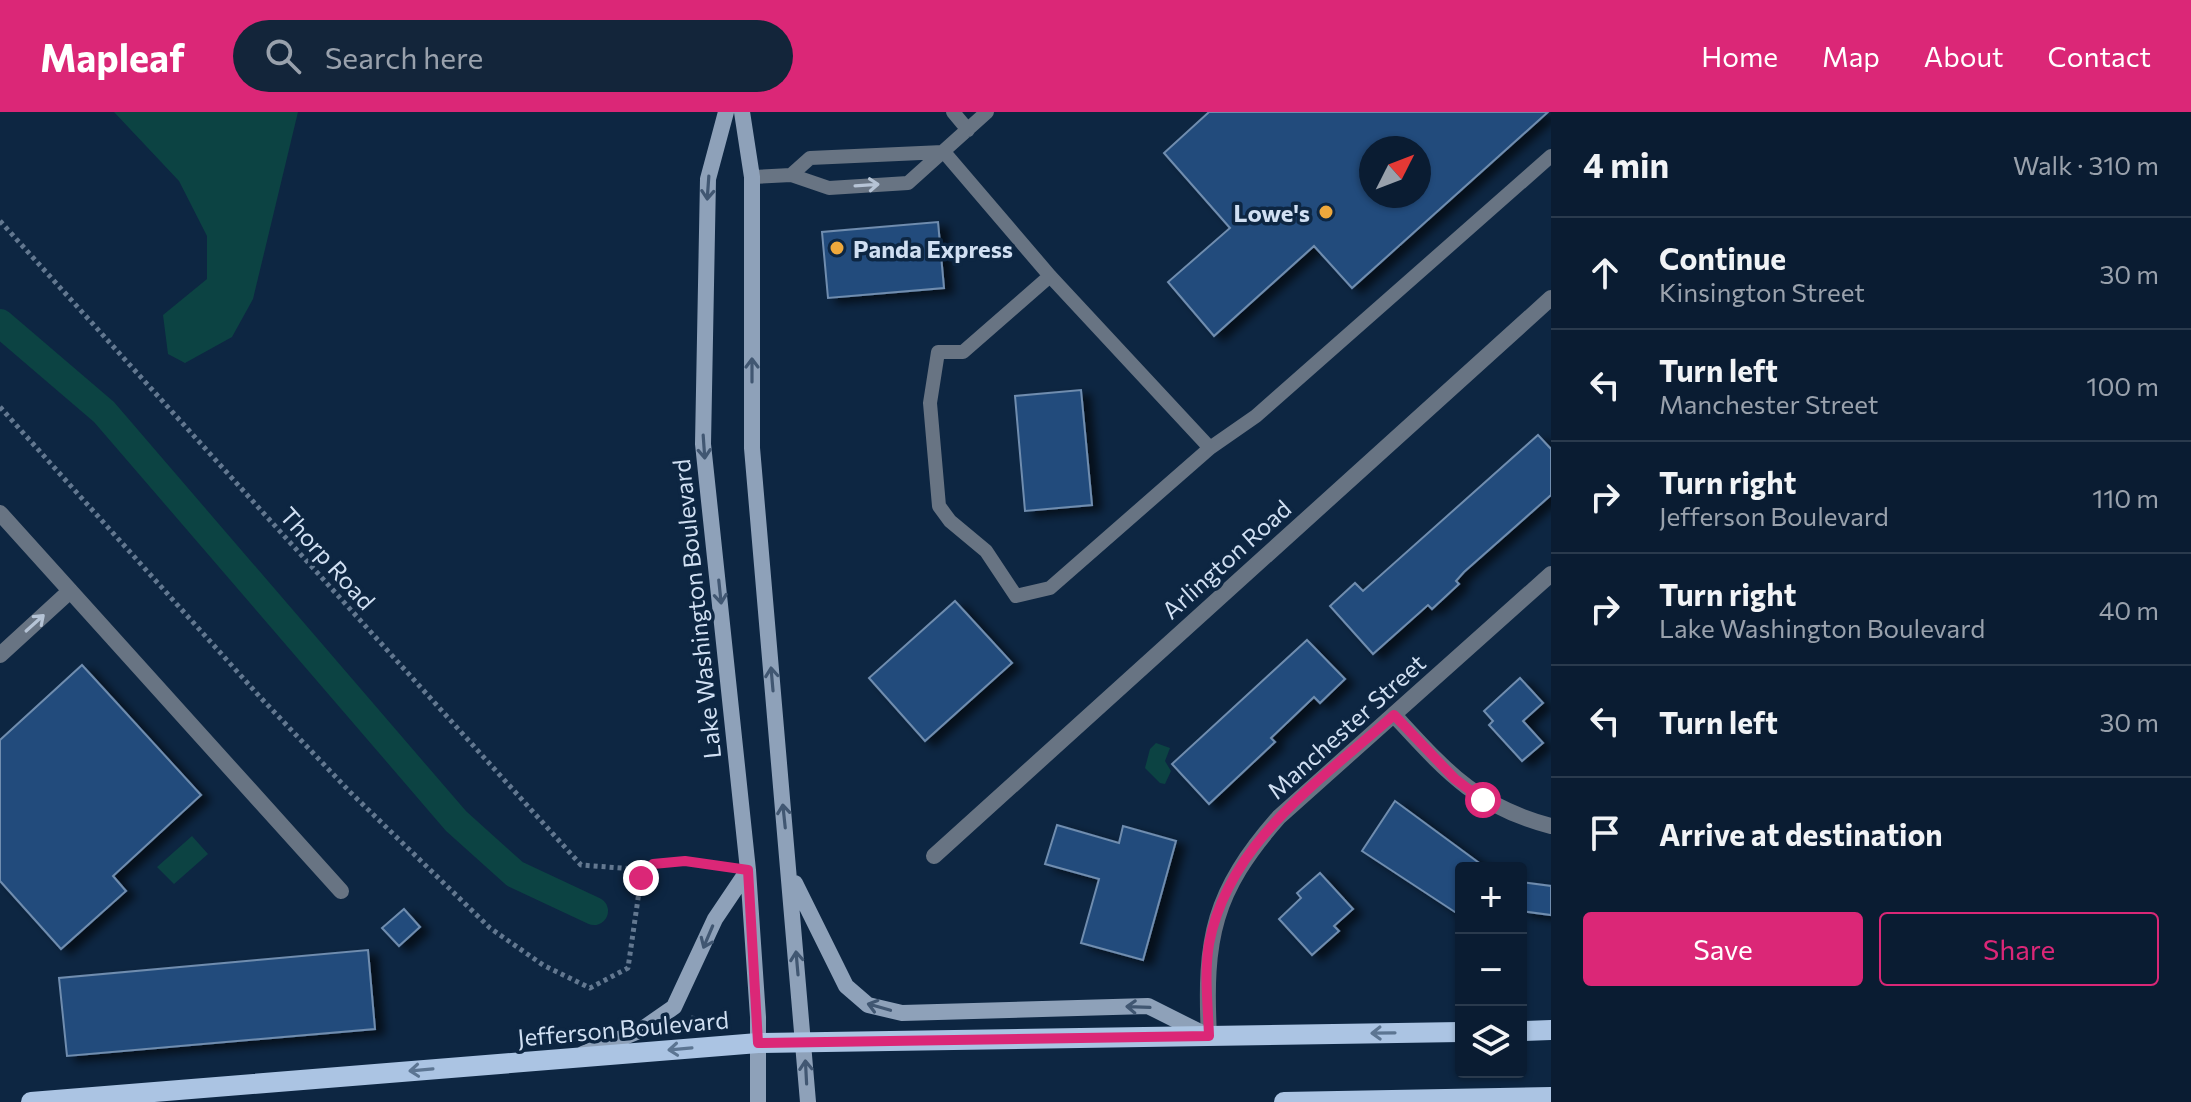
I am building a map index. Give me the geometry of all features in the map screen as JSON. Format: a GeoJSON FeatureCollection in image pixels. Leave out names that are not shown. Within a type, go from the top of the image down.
{"type":"FeatureCollection","features":[{"type":"Feature","properties":{"kind":"main road","name":"Lake Washington Boulevard"},"geometry":{"type":"LineString","coordinates":[[726,112],[708,179],[703,444],[748,870],[758,1043],[758,1102]]}},
{"type":"Feature","properties":{"kind":"main road"},"geometry":{"type":"LineString","coordinates":[[742,112],[752,177],[752,448],[808,1102]]}},
{"type":"Feature","properties":{"kind":"main road"},"geometry":{"type":"LineString","coordinates":[[572,1058],[641,1030],[674,1007],[715,919],[748,870]]}},
{"type":"Feature","properties":{"kind":"main road"},"geometry":{"type":"LineString","coordinates":[[790,875],[846,986],[868,1005],[902,1013],[1148,1006],[1209,1036]]}},
{"type":"Feature","properties":{"kind":"main road"},"geometry":{"type":"LineString","coordinates":[[1527,1031],[1551,1030]]}},
{"type":"Feature","properties":{"kind":"main road","name":"Jefferson Boulevard"},"geometry":{"type":"LineString","coordinates":[[31,1102],[758,1043],[1455,1032]]}},
{"type":"Feature","properties":{"kind":"main road"},"geometry":{"type":"LineString","coordinates":[[1284,1102],[1551,1097]]}},
{"type":"Feature","properties":{"kind":"street","name":"Arlington Road"},"geometry":{"type":"LineString","coordinates":[[934,856],[1551,298]]}},
{"type":"Feature","properties":{"kind":"street"},"geometry":{"type":"LineString","coordinates":[[0,513],[341,891]]}},
{"type":"Feature","properties":{"kind":"street","name":"Manchester Street"},"geometry":{"type":"LineString","coordinates":[[1209,1036],[1206,983],[1214,921],[1249,851],[1279,817],[1551,574]]}},
{"type":"Feature","properties":{"kind":"street"},"geometry":{"type":"LineString","coordinates":[[0,655],[70,591]]}},
{"type":"Feature","properties":{"kind":"street"},"geometry":{"type":"LineString","coordinates":[[1394,715],[1455,779],[1483,800],[1514,816],[1551,826]]}},
{"type":"Feature","properties":{"kind":"lane"},"geometry":{"type":"LineString","coordinates":[[953,112],[968,130]]}},
{"type":"Feature","properties":{"kind":"lane"},"geometry":{"type":"LineString","coordinates":[[752,177],[791,175],[829,188],[908,183],[987,112]]}},
{"type":"Feature","properties":{"kind":"lane"},"geometry":{"type":"LineString","coordinates":[[791,175],[810,158],[944,152]]}},
{"type":"Feature","properties":{"kind":"lane"},"geometry":{"type":"LineString","coordinates":[[944,152],[1050,276],[1210,448]]}},
{"type":"Feature","properties":{"kind":"lane"},"geometry":{"type":"LineString","coordinates":[[1050,276],[963,352],[938,352],[930,403],[939,506],[950,521],[986,551],[1016,596],[1050,588],[1210,448],[1256,416],[1551,156]]}},
{"type":"Feature","properties":{"kind":"path","name":"Thorp Road"},"geometry":{"type":"LineString","coordinates":[[0,221],[581,865],[634,869],[685,861],[748,870]]}},
{"type":"Feature","properties":{"kind":"path"},"geometry":{"type":"LineString","coordinates":[[0,407],[260,697],[350,792],[426,862],[490,928],[543,965],[590,988],[609,981],[628,968],[635,939],[641,878],[653,864]]}},
{"type":"Feature","properties":{"kind":"shaded area"},"geometry":{"type":"Polygon","coordinates":[[[114,112],[298,112],[253,299],[232,337],[185,363],[168,354],[163,315],[207,279],[207,236],[179,181],[114,112]]]}},
{"type":"Feature","properties":{"kind":"shaded area"},"geometry":{"type":"Polygon","coordinates":[[[1156,743],[1170,748],[1165,761],[1171,771],[1165,784],[1145,768],[1150,749],[1156,743]]]}},
{"type":"Feature","properties":{"kind":"shaded area"},"geometry":{"type":"Polygon","coordinates":[[[192,836],[208,854],[174,884],[157,867],[192,836]]]}},
{"type":"Feature","properties":{"kind":"building","name":"Lowe's"},"geometry":{"type":"Polygon","coordinates":[[[1209,112],[1548,112],[1352,288],[1314,246],[1214,336],[1168,282],[1230,228],[1164,153],[1209,112]]]}},
{"type":"Feature","properties":{"kind":"building"},"geometry":{"type":"Polygon","coordinates":[[[938,222],[944,288],[828,298],[822,232],[938,222]]]}},
{"type":"Feature","properties":{"kind":"building"},"geometry":{"type":"Polygon","coordinates":[[[1081,390],[1092,505],[1025,511],[1015,396],[1081,390]]]}},
{"type":"Feature","properties":{"kind":"building"},"geometry":{"type":"Polygon","coordinates":[[[1538,435],[1551,449],[1551,495],[1464,572],[1456,581],[1459,584],[1432,609],[1428,605],[1373,654],[1330,606],[1355,583],[1363,591],[1538,435]]]}},
{"type":"Feature","properties":{"kind":"building"},"geometry":{"type":"Polygon","coordinates":[[[955,601],[1012,663],[925,741],[869,678],[955,601]]]}},
{"type":"Feature","properties":{"kind":"building"},"geometry":{"type":"Polygon","coordinates":[[[1307,640],[1345,679],[1320,703],[1314,697],[1271,738],[1275,742],[1209,804],[1172,764],[1307,640]]]}},
{"type":"Feature","properties":{"kind":"building"},"geometry":{"type":"Polygon","coordinates":[[[82,665],[201,795],[113,876],[126,891],[61,949],[0,881],[0,740],[82,665]]]}},
{"type":"Feature","properties":{"kind":"building"},"geometry":{"type":"Polygon","coordinates":[[[1520,678],[1543,703],[1523,721],[1543,743],[1522,761],[1489,725],[1493,721],[1484,711],[1520,678]]]}},
{"type":"Feature","properties":{"kind":"building"},"geometry":{"type":"Polygon","coordinates":[[[1395,801],[1478,862],[1455,862],[1455,912],[1362,851],[1395,801]]]}},
{"type":"Feature","properties":{"kind":"building"},"geometry":{"type":"Polygon","coordinates":[[[1057,825],[1119,843],[1123,826],[1176,841],[1143,960],[1081,943],[1099,879],[1045,864],[1057,825]]]}},
{"type":"Feature","properties":{"kind":"building"},"geometry":{"type":"Polygon","coordinates":[[[1320,873],[1353,909],[1334,926],[1339,931],[1312,955],[1279,919],[1301,898],[1297,893],[1320,873]]]}},
{"type":"Feature","properties":{"kind":"building"},"geometry":{"type":"Polygon","coordinates":[[[1527,883],[1551,886],[1551,915],[1527,912],[1527,883]]]}},
{"type":"Feature","properties":{"kind":"building"},"geometry":{"type":"Polygon","coordinates":[[[404,909],[420,927],[399,946],[382,928],[404,909]]]}},
{"type":"Feature","properties":{"kind":"building"},"geometry":{"type":"Polygon","coordinates":[[[368,950],[375,1029],[67,1056],[59,978],[368,950]]]}},
{"type":"Feature","properties":{"kind":"waterway"},"geometry":{"type":"LineString","coordinates":[[0,323],[104,412],[456,821],[515,874],[594,911]]}},
{"type":"Feature","properties":{"kind":"place","name":"Lowe's"},"geometry":{"type":"Point","coordinates":[1326,212]}},
{"type":"Feature","properties":{"kind":"place","name":"Panda Express"},"geometry":{"type":"Point","coordinates":[837,248]}},
{"type":"Feature","properties":{"kind":"route"},"geometry":{"type":"LineString","coordinates":[[641,878],[653,864],[685,861],[748,870],[758,1043],[1209,1036],[1206,983],[1214,921],[1249,851],[1279,817],[1394,715],[1455,779],[1483,800]]}}]}
